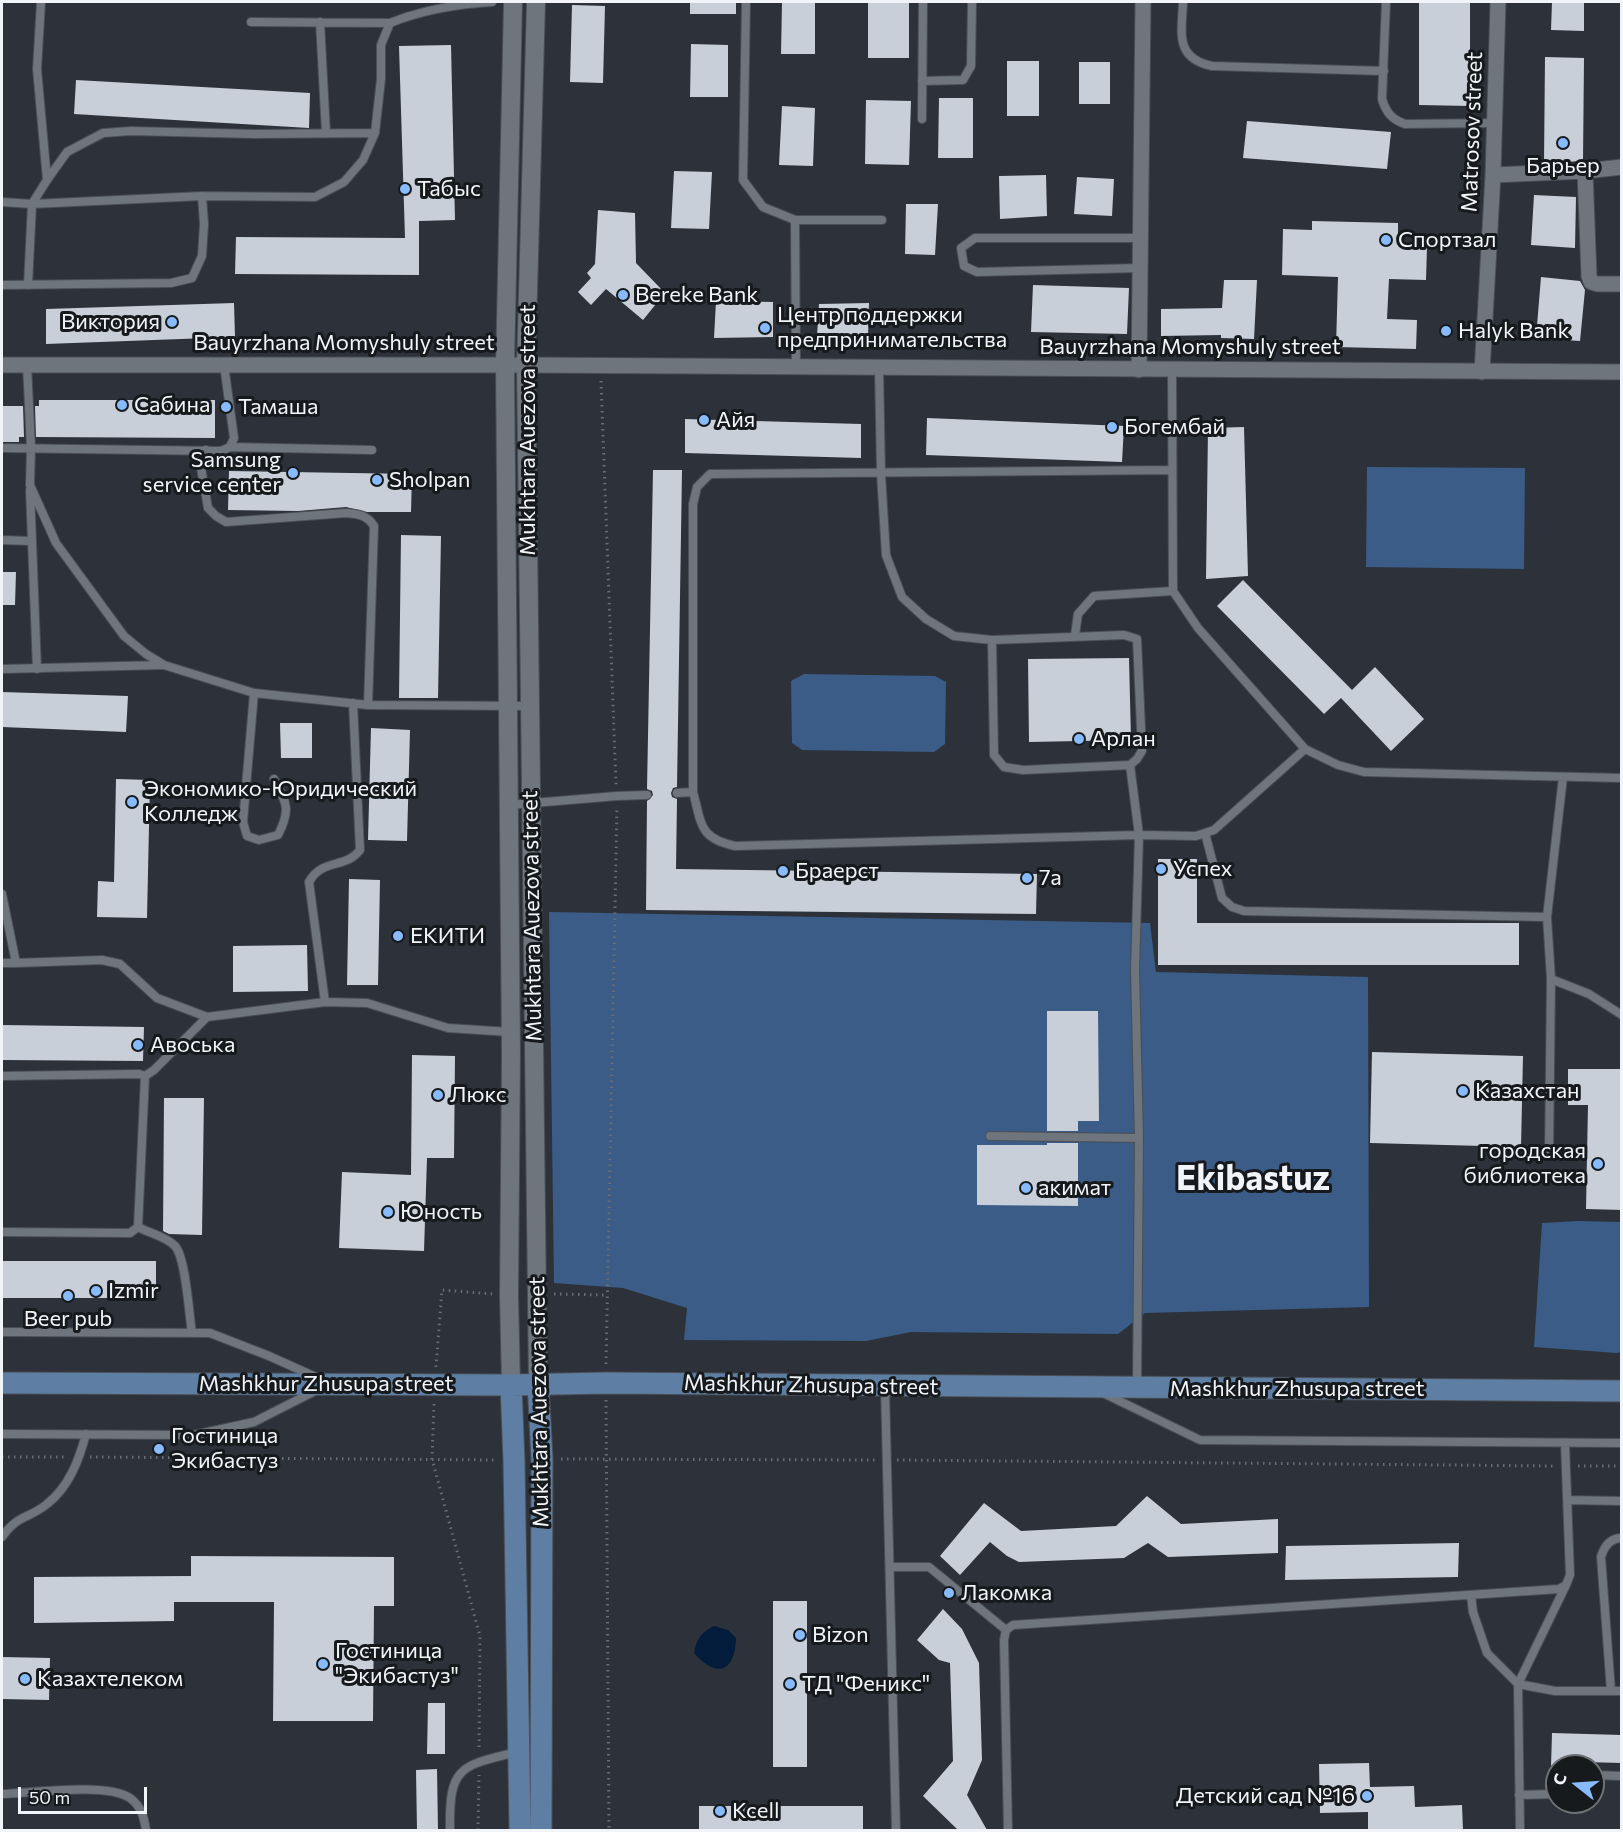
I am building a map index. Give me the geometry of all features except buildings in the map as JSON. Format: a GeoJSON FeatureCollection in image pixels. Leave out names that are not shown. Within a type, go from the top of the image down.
{"type":"FeatureCollection","features":[{"type":"Feature","properties":{"kind":"main road","name":"Mashkhur Zhusupa street"},"geometry":{"type":"LineString","coordinates":[[2,1383],[606,1383],[1622,1391]]}},
{"type":"Feature","properties":{"kind":"main road","name":"Mukhtara Auezova street"},"geometry":{"type":"LineString","coordinates":[[538,1383],[542,1459],[541,1830]]}},
{"type":"Feature","properties":{"kind":"main road","name":"Mukhtara Auezova street"},"geometry":{"type":"LineString","coordinates":[[511,1384],[520,1830]]}},
{"type":"Feature","properties":{"kind":"street","name":"Mukhtara Auezova street"},"geometry":{"type":"LineString","coordinates":[[511,1384],[506,366],[513,2]]}},
{"type":"Feature","properties":{"kind":"street","name":"Mukhtara Auezova street"},"geometry":{"type":"LineString","coordinates":[[536,2],[526,365],[538,1383]]}},
{"type":"Feature","properties":{"kind":"street"},"geometry":{"type":"LineString","coordinates":[[1139,369],[1143,2]]}},
{"type":"Feature","properties":{"kind":"street","name":"Matrosov street"},"geometry":{"type":"LineString","coordinates":[[1482,372],[1493,175],[1498,2]]}},
{"type":"Feature","properties":{"kind":"street"},"geometry":{"type":"LineString","coordinates":[[1493,175],[1622,167]]}},
{"type":"Feature","properties":{"kind":"street"},"geometry":{"type":"LineString","coordinates":[[1585,171],[1589,276],[1591,282],[1597,284],[1622,284]]}},
{"type":"Feature","properties":{"kind":"street","name":"Bauyrzhana Momyshuly street"},"geometry":{"type":"LineString","coordinates":[[2,365],[600,365],[1622,372]]}},
{"type":"Feature","properties":{"kind":"lane"},"geometry":{"type":"LineString","coordinates":[[41,2],[37,69],[47,180]]}},
{"type":"Feature","properties":{"kind":"lane"},"geometry":{"type":"LineString","coordinates":[[251,22],[390,23],[414,13],[471,3],[492,2]]}},
{"type":"Feature","properties":{"kind":"lane"},"geometry":{"type":"LineString","coordinates":[[746,2],[743,180],[763,207],[795,220],[882,220]]}},
{"type":"Feature","properties":{"kind":"lane"},"geometry":{"type":"LineString","coordinates":[[922,119],[923,2]]}},
{"type":"Feature","properties":{"kind":"lane"},"geometry":{"type":"LineString","coordinates":[[922,81],[963,80],[971,66],[972,2]]}},
{"type":"Feature","properties":{"kind":"lane"},"geometry":{"type":"LineString","coordinates":[[1184,2],[1181,38],[1186,53],[1200,63],[1212,66],[1384,71]]}},
{"type":"Feature","properties":{"kind":"lane"},"geometry":{"type":"LineString","coordinates":[[1386,2],[1382,99],[1386,111],[1394,120],[1405,124],[1495,123]]}},
{"type":"Feature","properties":{"kind":"lane"},"geometry":{"type":"LineString","coordinates":[[320,22],[326,133]]}},
{"type":"Feature","properties":{"kind":"lane"},"geometry":{"type":"LineString","coordinates":[[2,202],[32,204],[202,196],[315,197],[344,182],[363,160],[375,133],[381,79],[381,45],[390,23]]}},
{"type":"Feature","properties":{"kind":"lane"},"geometry":{"type":"LineString","coordinates":[[28,285],[32,204],[68,152],[103,133],[131,130],[375,133]]}},
{"type":"Feature","properties":{"kind":"lane"},"geometry":{"type":"LineString","coordinates":[[2,285],[171,283],[192,278],[202,256],[204,224],[202,196]]}},
{"type":"Feature","properties":{"kind":"lane"},"geometry":{"type":"LineString","coordinates":[[795,220],[796,367]]}},
{"type":"Feature","properties":{"kind":"lane"},"geometry":{"type":"LineString","coordinates":[[1140,238],[975,238],[961,248],[964,266],[977,272],[1140,268]]}},
{"type":"Feature","properties":{"kind":"lane"},"geometry":{"type":"LineString","coordinates":[[27,365],[37,669]]}},
{"type":"Feature","properties":{"kind":"lane"},"geometry":{"type":"LineString","coordinates":[[224,365],[234,438],[231,447]]}},
{"type":"Feature","properties":{"kind":"lane"},"geometry":{"type":"LineString","coordinates":[[879,368],[881,474],[886,555],[902,597],[926,619],[954,636],[992,639],[1124,635],[1137,639],[1142,751],[1137,759],[1130,765],[1023,770],[1004,767],[994,755],[992,639]]}},
{"type":"Feature","properties":{"kind":"lane"},"geometry":{"type":"LineString","coordinates":[[1172,369],[1173,591],[1198,628],[1305,749],[1338,765],[1364,772],[1622,778]]}},
{"type":"Feature","properties":{"kind":"lane"},"geometry":{"type":"LineString","coordinates":[[2,448],[221,451],[231,447],[372,450]]}},
{"type":"Feature","properties":{"kind":"lane"},"geometry":{"type":"LineString","coordinates":[[206,450],[201,468],[208,508],[226,522],[346,513],[369,518],[374,526],[368,705]]}},
{"type":"Feature","properties":{"kind":"lane"},"geometry":{"type":"LineString","coordinates":[[1172,470],[710,474],[697,487],[693,504],[693,792],[703,830],[717,842],[735,846],[1139,835],[1196,836],[1214,830],[1305,749]]}},
{"type":"Feature","properties":{"kind":"lane"},"geometry":{"type":"LineString","coordinates":[[30,485],[56,543],[124,636],[164,665],[254,693],[368,705],[530,706]]}},
{"type":"Feature","properties":{"kind":"lane"},"geometry":{"type":"LineString","coordinates":[[2,540],[31,541]]}},
{"type":"Feature","properties":{"kind":"lane"},"geometry":{"type":"LineString","coordinates":[[1075,635],[1078,614],[1094,596],[1173,591]]}},
{"type":"Feature","properties":{"kind":"lane"},"geometry":{"type":"LineString","coordinates":[[2,669],[164,665]]}},
{"type":"Feature","properties":{"kind":"lane"},"geometry":{"type":"LineString","coordinates":[[254,693],[243,822],[248,836],[259,840],[278,835],[287,818],[286,801],[274,779]]}},
{"type":"Feature","properties":{"kind":"lane"},"geometry":{"type":"LineString","coordinates":[[325,1002],[309,882],[314,873],[324,867],[354,858],[360,850],[353,704]]}},
{"type":"Feature","properties":{"kind":"lane"},"geometry":{"type":"LineString","coordinates":[[1130,765],[1139,835],[1135,970],[1139,1138],[1137,1388]]}},
{"type":"Feature","properties":{"kind":"lane"},"geometry":{"type":"LineString","coordinates":[[1549,1155],[1551,979],[1547,916],[1563,777]]}},
{"type":"Feature","properties":{"kind":"lane"},"geometry":{"type":"LineString","coordinates":[[677,793],[693,792]]}},
{"type":"Feature","properties":{"kind":"lane"},"geometry":{"type":"LineString","coordinates":[[509,805],[647,795]]}},
{"type":"Feature","properties":{"kind":"lane"},"geometry":{"type":"LineString","coordinates":[[1205,833],[1222,898],[1232,907],[1244,910],[1547,916]]}},
{"type":"Feature","properties":{"kind":"lane"},"geometry":{"type":"LineString","coordinates":[[2,894],[16,963]]}},
{"type":"Feature","properties":{"kind":"lane"},"geometry":{"type":"LineString","coordinates":[[2,963],[102,960],[120,964],[157,998],[207,1017],[325,1002],[367,1003],[448,1028],[511,1032]]}},
{"type":"Feature","properties":{"kind":"lane"},"geometry":{"type":"LineString","coordinates":[[1551,979],[1589,994],[1622,1016]]}},
{"type":"Feature","properties":{"kind":"lane"},"geometry":{"type":"LineString","coordinates":[[145,1076],[154,1070],[207,1017]]}},
{"type":"Feature","properties":{"kind":"lane"},"geometry":{"type":"LineString","coordinates":[[2,1076],[139,1074],[145,1076]]}},
{"type":"Feature","properties":{"kind":"lane"},"geometry":{"type":"LineString","coordinates":[[138,1227],[145,1076]]}},
{"type":"Feature","properties":{"kind":"lane"},"geometry":{"type":"LineString","coordinates":[[990,1136],[1139,1138]]}},
{"type":"Feature","properties":{"kind":"lane"},"geometry":{"type":"LineString","coordinates":[[2,1232],[130,1233],[138,1227]]}},
{"type":"Feature","properties":{"kind":"lane"},"geometry":{"type":"LineString","coordinates":[[138,1227],[176,1246],[183,1264],[192,1333]]}},
{"type":"Feature","properties":{"kind":"lane"},"geometry":{"type":"LineString","coordinates":[[2,1332],[210,1333],[269,1356],[330,1384]]}},
{"type":"Feature","properties":{"kind":"lane"},"geometry":{"type":"LineString","coordinates":[[2,1434],[194,1435],[254,1422],[330,1384]]}},
{"type":"Feature","properties":{"kind":"lane"},"geometry":{"type":"LineString","coordinates":[[885,1386],[896,1830]]}},
{"type":"Feature","properties":{"kind":"lane"},"geometry":{"type":"LineString","coordinates":[[1090,1388],[1200,1440],[1622,1443]]}},
{"type":"Feature","properties":{"kind":"lane"},"geometry":{"type":"LineString","coordinates":[[2,1537],[11,1523],[47,1504],[68,1481],[80,1457],[86,1434]]}},
{"type":"Feature","properties":{"kind":"lane"},"geometry":{"type":"LineString","coordinates":[[1520,1830],[1518,1684],[1570,1575],[1565,1443]]}},
{"type":"Feature","properties":{"kind":"lane"},"geometry":{"type":"LineString","coordinates":[[1567,1500],[1622,1501]]}},
{"type":"Feature","properties":{"kind":"lane"},"geometry":{"type":"LineString","coordinates":[[1611,1691],[1601,1557],[1607,1544],[1615,1538],[1622,1538]]}},
{"type":"Feature","properties":{"kind":"lane"},"geometry":{"type":"LineString","coordinates":[[890,1568],[929,1567],[1006,1630]]}},
{"type":"Feature","properties":{"kind":"lane"},"geometry":{"type":"LineString","coordinates":[[1008,1830],[1004,1640],[1006,1630],[1013,1625],[1559,1589],[1566,1585]]}},
{"type":"Feature","properties":{"kind":"lane"},"geometry":{"type":"LineString","coordinates":[[1471,1595],[1473,1612],[1487,1653],[1518,1684],[1555,1691],[1622,1691]]}},
{"type":"Feature","properties":{"kind":"lane"},"geometry":{"type":"LineString","coordinates":[[450,1830],[450,1802],[453,1785],[462,1771],[479,1761],[519,1752]]}},
{"type":"Feature","properties":{"kind":"lane"},"geometry":{"type":"LineString","coordinates":[[1605,1775],[1622,1776]]}},
{"type":"Feature","properties":{"kind":"lane"},"geometry":{"type":"LineString","coordinates":[[2,1794],[116,1791],[130,1799],[144,1814],[146,1830]]}},
{"type":"Feature","properties":{"kind":"lane"},"geometry":{"type":"LineString","coordinates":[[1519,1795],[1545,1794]]}},
{"type":"Feature","properties":{"kind":"path"},"geometry":{"type":"LineString","coordinates":[[600,365],[617,796],[606,1383],[609,1830]]}},
{"type":"Feature","properties":{"kind":"path"},"geometry":{"type":"LineString","coordinates":[[442,1290],[432,1459],[480,1636],[478,1830]]}},
{"type":"Feature","properties":{"kind":"path"},"geometry":{"type":"LineString","coordinates":[[2,1457],[514,1461]]}},
{"type":"Feature","properties":{"kind":"path"},"geometry":{"type":"LineString","coordinates":[[542,1459],[1622,1466]]}},
{"type":"Feature","properties":{"kind":"shaded area"},"geometry":{"type":"Polygon","coordinates":[[[1367,467],[1525,468],[1524,569],[1366,567],[1367,467]]]}},
{"type":"Feature","properties":{"kind":"shaded area"},"geometry":{"type":"Polygon","coordinates":[[[804,674],[935,676],[946,682],[945,744],[934,752],[802,750],[792,743],[791,681],[804,674]]]}},
{"type":"Feature","properties":{"kind":"shaded area"},"geometry":{"type":"Polygon","coordinates":[[[549,912],[1150,923],[1156,972],[1368,977],[1369,1307],[1145,1313],[1118,1334],[911,1332],[866,1341],[684,1340],[687,1308],[623,1288],[554,1283],[549,912]]]}},
{"type":"Feature","properties":{"kind":"shaded area"},"geometry":{"type":"Polygon","coordinates":[[[1621,1222],[1622,1352],[1534,1347],[1542,1223],[1621,1222]]]}},
{"type":"Feature","properties":{"kind":"shaded area"},"geometry":{"type":"Polygon","coordinates":[[[714,1626],[728,1630],[736,1638],[735,1649],[728,1665],[717,1669],[702,1661],[694,1653],[700,1636],[714,1626]]]}},
{"type":"Feature","properties":{"kind":"place","name":"Барьер"},"geometry":{"type":"Point","coordinates":[1563,143]}},
{"type":"Feature","properties":{"kind":"place","name":"Табыс"},"geometry":{"type":"Point","coordinates":[405,189]}},
{"type":"Feature","properties":{"kind":"place","name":"Спортзал"},"geometry":{"type":"Point","coordinates":[1386,240]}},
{"type":"Feature","properties":{"kind":"place","name":"Bereke Bank"},"geometry":{"type":"Point","coordinates":[623,295]}},
{"type":"Feature","properties":{"kind":"place","name":"Виктория"},"geometry":{"type":"Point","coordinates":[172,322]}},
{"type":"Feature","properties":{"kind":"place","name":"Центр поддержки предпринимательства"},"geometry":{"type":"Point","coordinates":[765,328]}},
{"type":"Feature","properties":{"kind":"place","name":"Halyk Bank"},"geometry":{"type":"Point","coordinates":[1446,331]}},
{"type":"Feature","properties":{"kind":"place","name":"Сабина"},"geometry":{"type":"Point","coordinates":[122,405]}},
{"type":"Feature","properties":{"kind":"place","name":"Тамаша"},"geometry":{"type":"Point","coordinates":[226,407]}},
{"type":"Feature","properties":{"kind":"place","name":"Айя"},"geometry":{"type":"Point","coordinates":[704,420]}},
{"type":"Feature","properties":{"kind":"place","name":"Богембай"},"geometry":{"type":"Point","coordinates":[1112,427]}},
{"type":"Feature","properties":{"kind":"place","name":"Samsung service center"},"geometry":{"type":"Point","coordinates":[293,473]}},
{"type":"Feature","properties":{"kind":"place","name":"Sholpan"},"geometry":{"type":"Point","coordinates":[377,480]}},
{"type":"Feature","properties":{"kind":"place","name":"Арлан"},"geometry":{"type":"Point","coordinates":[1079,739]}},
{"type":"Feature","properties":{"kind":"place","name":"Экономико-Юридический Колледж"},"geometry":{"type":"Point","coordinates":[132,802]}},
{"type":"Feature","properties":{"kind":"place","name":"Успех"},"geometry":{"type":"Point","coordinates":[1161,869]}},
{"type":"Feature","properties":{"kind":"place","name":"Браерст"},"geometry":{"type":"Point","coordinates":[783,871]}},
{"type":"Feature","properties":{"kind":"place","name":"7а"},"geometry":{"type":"Point","coordinates":[1027,878]}},
{"type":"Feature","properties":{"kind":"place","name":"ЕКИТИ"},"geometry":{"type":"Point","coordinates":[398,936]}},
{"type":"Feature","properties":{"kind":"place","name":"Авоська"},"geometry":{"type":"Point","coordinates":[138,1045]}},
{"type":"Feature","properties":{"kind":"place","name":"Казахстан"},"geometry":{"type":"Point","coordinates":[1463,1091]}},
{"type":"Feature","properties":{"kind":"place","name":"Люкс"},"geometry":{"type":"Point","coordinates":[438,1095]}},
{"type":"Feature","properties":{"kind":"place","name":"городская библиотека"},"geometry":{"type":"Point","coordinates":[1598,1164]}},
{"type":"Feature","properties":{"kind":"place","name":"акимат"},"geometry":{"type":"Point","coordinates":[1026,1188]}},
{"type":"Feature","properties":{"kind":"place","name":"Юность"},"geometry":{"type":"Point","coordinates":[388,1212]}},
{"type":"Feature","properties":{"kind":"place","name":"Izmir"},"geometry":{"type":"Point","coordinates":[96,1291]}},
{"type":"Feature","properties":{"kind":"place","name":"Beer pub"},"geometry":{"type":"Point","coordinates":[68,1296]}},
{"type":"Feature","properties":{"kind":"place","name":"Гостиница Экибастуз"},"geometry":{"type":"Point","coordinates":[159,1449]}},
{"type":"Feature","properties":{"kind":"place","name":"Лакомка"},"geometry":{"type":"Point","coordinates":[949,1593]}},
{"type":"Feature","properties":{"kind":"place","name":"Bizon"},"geometry":{"type":"Point","coordinates":[800,1635]}},
{"type":"Feature","properties":{"kind":"place","name":"Гостиница \"Экибастуз\""},"geometry":{"type":"Point","coordinates":[323,1664]}},
{"type":"Feature","properties":{"kind":"place","name":"Казахтелеком"},"geometry":{"type":"Point","coordinates":[25,1679]}},
{"type":"Feature","properties":{"kind":"place","name":"ТД \"Феникс\""},"geometry":{"type":"Point","coordinates":[790,1684]}},
{"type":"Feature","properties":{"kind":"place","name":"Детский сад №16"},"geometry":{"type":"Point","coordinates":[1367,1796]}},
{"type":"Feature","properties":{"kind":"place","name":"Kcell"},"geometry":{"type":"Point","coordinates":[720,1811]}},
{"type":"Feature","properties":{"kind":"district","name":"Ekibastuz"},"geometry":{"type":"Point","coordinates":[1253,1179]}}]}
